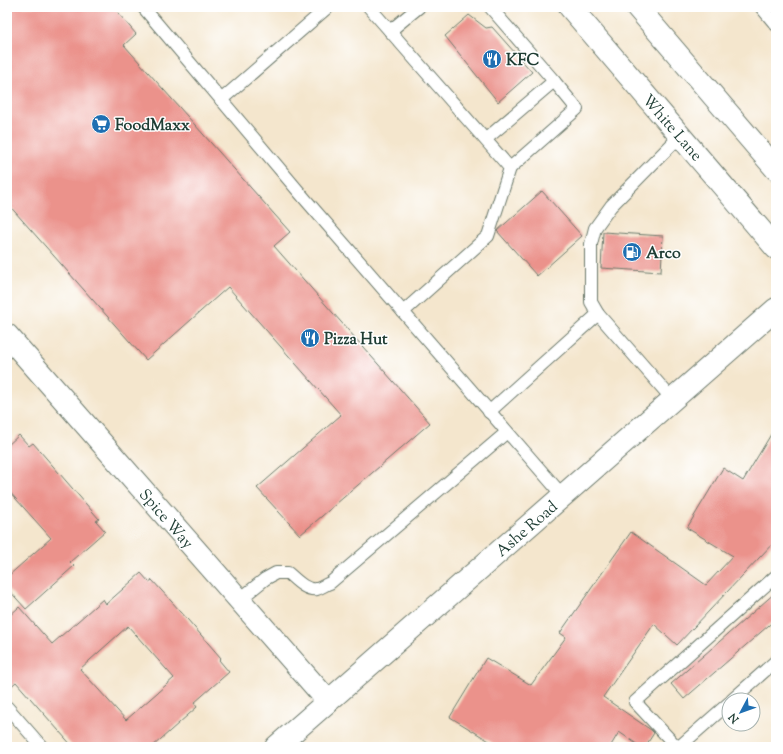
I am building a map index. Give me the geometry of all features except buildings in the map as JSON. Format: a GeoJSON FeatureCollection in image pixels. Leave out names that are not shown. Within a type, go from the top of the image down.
{"type":"FeatureCollection","features":[{"type":"Feature","properties":{"kind":"street","name":"White Lane"},"geometry":{"type":"LineString","coordinates":[[570,7],[776,248]]}},
{"type":"Feature","properties":{"kind":"street"},"geometry":{"type":"LineString","coordinates":[[637,7],[776,169]]}},
{"type":"Feature","properties":{"kind":"street","name":"Ashe Road"},"geometry":{"type":"LineString","coordinates":[[276,747],[776,309]]}},
{"type":"Feature","properties":{"kind":"street","name":"Spice Way"},"geometry":{"type":"LineString","coordinates":[[11,347],[328,701]]}},
{"type":"Feature","properties":{"kind":"lane"},"geometry":{"type":"LineString","coordinates":[[143,7],[310,205],[563,496]]}},
{"type":"Feature","properties":{"kind":"lane"},"geometry":{"type":"LineString","coordinates":[[221,100],[328,7]]}},
{"type":"Feature","properties":{"kind":"lane"},"geometry":{"type":"LineString","coordinates":[[369,7],[510,168]]}},
{"type":"Feature","properties":{"kind":"lane"},"geometry":{"type":"LineString","coordinates":[[390,31],[419,7]]}},
{"type":"Feature","properties":{"kind":"lane"},"geometry":{"type":"LineString","coordinates":[[403,312],[488,236],[510,168],[577,109],[490,7]]}},
{"type":"Feature","properties":{"kind":"lane"},"geometry":{"type":"LineString","coordinates":[[760,7],[776,25]]}},
{"type":"Feature","properties":{"kind":"lane"},"geometry":{"type":"LineString","coordinates":[[486,139],[554,81]]}},
{"type":"Feature","properties":{"kind":"lane"},"geometry":{"type":"LineString","coordinates":[[673,400],[598,314],[591,302],[591,244],[595,228],[611,206],[680,136]]}},
{"type":"Feature","properties":{"kind":"lane"},"geometry":{"type":"LineString","coordinates":[[489,412],[598,314]]}},
{"type":"Feature","properties":{"kind":"lane"},"geometry":{"type":"LineString","coordinates":[[239,600],[265,579],[276,573],[288,573],[307,588],[317,589],[330,583],[507,432]]}},
{"type":"Feature","properties":{"kind":"lane"},"geometry":{"type":"LineString","coordinates":[[721,710],[678,747],[635,702],[776,576]]}},
{"type":"Feature","properties":{"kind":"lane"},"geometry":{"type":"LineString","coordinates":[[741,692],[776,661]]}},
{"type":"Feature","properties":{"kind":"lane"},"geometry":{"type":"LineString","coordinates":[[7,707],[42,747]]}},
{"type":"Feature","properties":{"kind":"place","name":"KFC"},"geometry":{"type":"Point","coordinates":[492,59]}},
{"type":"Feature","properties":{"kind":"place","name":"FoodMaxx"},"geometry":{"type":"Point","coordinates":[101,124]}},
{"type":"Feature","properties":{"kind":"place","name":"Arco"},"geometry":{"type":"Point","coordinates":[632,252]}},
{"type":"Feature","properties":{"kind":"place","name":"Pizza Hut"},"geometry":{"type":"Point","coordinates":[310,338]}}]}
